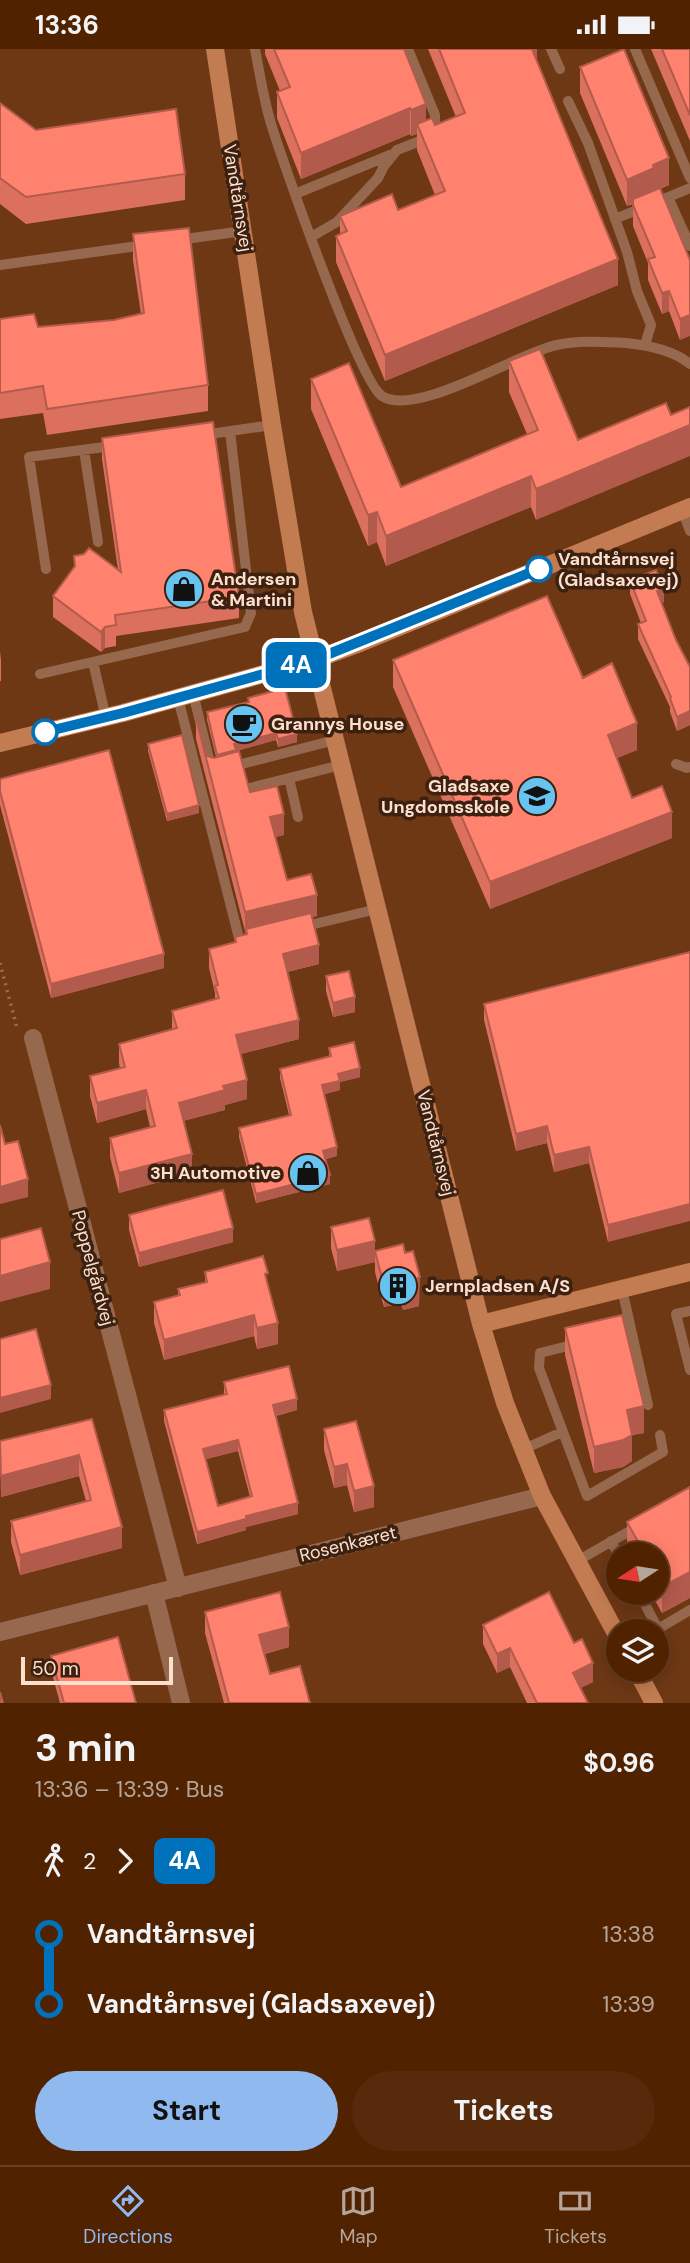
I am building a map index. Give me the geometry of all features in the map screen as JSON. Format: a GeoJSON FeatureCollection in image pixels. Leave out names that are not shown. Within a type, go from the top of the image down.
{"type":"FeatureCollection","features":[{"type":"Feature","properties":{"kind":"street","name":"Vandtårnsvej"},"geometry":{"type":"LineString","coordinates":[[215,49],[272,425],[303,612],[314,660],[481,1324],[505,1403],[542,1496],[608,1619]]}},
{"type":"Feature","properties":{"kind":"street"},"geometry":{"type":"LineString","coordinates":[[0,743],[314,660],[686,508]]}},
{"type":"Feature","properties":{"kind":"street","name":"Poppelgårdvej"},"geometry":{"type":"LineString","coordinates":[[33,1038],[178,1588]]}},
{"type":"Feature","properties":{"kind":"street"},"geometry":{"type":"LineString","coordinates":[[481,1324],[690,1272]]}},
{"type":"Feature","properties":{"kind":"street","name":"Rosenkæret"},"geometry":{"type":"LineString","coordinates":[[0,1632],[542,1496]]}},
{"type":"Feature","properties":{"kind":"street"},"geometry":{"type":"LineString","coordinates":[[154,1593],[181,1703]]}},
{"type":"Feature","properties":{"kind":"street"},"geometry":{"type":"LineString","coordinates":[[643,1682],[654,1703]]}},
{"type":"Feature","properties":{"kind":"lane"},"geometry":{"type":"LineString","coordinates":[[255,49],[271,125],[295,194],[361,363],[375,390],[384,397],[402,401],[441,392],[555,345],[586,341],[645,345],[676,354],[690,365]]}},
{"type":"Feature","properties":{"kind":"lane"},"geometry":{"type":"LineString","coordinates":[[295,194],[435,135],[435,115],[408,49]]}},
{"type":"Feature","properties":{"kind":"lane"},"geometry":{"type":"LineString","coordinates":[[551,49],[559,69]]}},
{"type":"Feature","properties":{"kind":"lane"},"geometry":{"type":"LineString","coordinates":[[638,50],[690,178]]}},
{"type":"Feature","properties":{"kind":"lane"},"geometry":{"type":"LineString","coordinates":[[568,101],[588,143],[637,291],[651,325],[645,345]]}},
{"type":"Feature","properties":{"kind":"lane"},"geometry":{"type":"LineString","coordinates":[[311,237],[337,222],[378,177],[394,153]]}},
{"type":"Feature","properties":{"kind":"lane"},"geometry":{"type":"LineString","coordinates":[[615,219],[690,188]]}},
{"type":"Feature","properties":{"kind":"lane"},"geometry":{"type":"LineString","coordinates":[[668,197],[690,246]]}},
{"type":"Feature","properties":{"kind":"lane"},"geometry":{"type":"LineString","coordinates":[[164,242],[243,231]]}},
{"type":"Feature","properties":{"kind":"lane"},"geometry":{"type":"LineString","coordinates":[[0,265],[152,244]]}},
{"type":"Feature","properties":{"kind":"lane"},"geometry":{"type":"LineString","coordinates":[[190,436],[272,425]]}},
{"type":"Feature","properties":{"kind":"lane"},"geometry":{"type":"LineString","coordinates":[[40,674],[245,627],[251,613],[230,431]]}},
{"type":"Feature","properties":{"kind":"lane"},"geometry":{"type":"LineString","coordinates":[[46,569],[29,457],[124,445]]}},
{"type":"Feature","properties":{"kind":"lane"},"geometry":{"type":"LineString","coordinates":[[84,450],[98,543]]}},
{"type":"Feature","properties":{"kind":"lane"},"geometry":{"type":"LineString","coordinates":[[686,508],[690,531]]}},
{"type":"Feature","properties":{"kind":"lane"},"geometry":{"type":"LineString","coordinates":[[93,662],[106,717]]}},
{"type":"Feature","properties":{"kind":"lane"},"geometry":{"type":"LineString","coordinates":[[186,696],[212,771],[335,740]]}},
{"type":"Feature","properties":{"kind":"lane"},"geometry":{"type":"LineString","coordinates":[[186,696],[240,942],[253,939]]}},
{"type":"Feature","properties":{"kind":"lane"},"geometry":{"type":"LineString","coordinates":[[676,764],[690,767]]}},
{"type":"Feature","properties":{"kind":"lane"},"geometry":{"type":"LineString","coordinates":[[250,788],[341,765]]}},
{"type":"Feature","properties":{"kind":"lane"},"geometry":{"type":"LineString","coordinates":[[289,778],[298,817]]}},
{"type":"Feature","properties":{"kind":"lane"},"geometry":{"type":"LineString","coordinates":[[290,930],[377,909]]}},
{"type":"Feature","properties":{"kind":"lane"},"geometry":{"type":"LineString","coordinates":[[622,1289],[648,1405]]}},
{"type":"Feature","properties":{"kind":"lane"},"geometry":{"type":"LineString","coordinates":[[690,1311],[676,1314],[690,1370]]}},
{"type":"Feature","properties":{"kind":"lane"},"geometry":{"type":"LineString","coordinates":[[618,1334],[632,1331]]}},
{"type":"Feature","properties":{"kind":"lane"},"geometry":{"type":"LineString","coordinates":[[592,1340],[540,1353],[539,1368],[587,1496],[663,1452],[660,1434]]}},
{"type":"Feature","properties":{"kind":"lane"},"geometry":{"type":"LineString","coordinates":[[524,1448],[562,1432]]}},
{"type":"Feature","properties":{"kind":"lane"},"geometry":{"type":"LineString","coordinates":[[577,1561],[645,1523]]}},
{"type":"Feature","properties":{"kind":"lane"},"geometry":{"type":"LineString","coordinates":[[645,1605],[658,1629],[690,1610]]}},
{"type":"Feature","properties":{"kind":"path"},"geometry":{"type":"LineString","coordinates":[[0,963],[21,1042],[33,1038]]}},
{"type":"Feature","properties":{"kind":"shaded area"},"geometry":{"type":"Polygon","coordinates":[[[0,49],[690,49],[690,1703],[0,1703],[0,49]]]}},
{"type":"Feature","properties":{"kind":"building"},"geometry":{"type":"Polygon","coordinates":[[[274,49],[404,49],[426,104],[411,110],[410,108],[301,153],[277,92],[290,87],[274,49]]]}},
{"type":"Feature","properties":{"kind":"building"},"geometry":{"type":"Polygon","coordinates":[[[439,49],[532,49],[618,259],[385,355],[336,236],[347,231],[340,216],[392,194],[398,210],[445,191],[417,124],[432,118],[435,125],[465,113],[439,49]]]}},
{"type":"Feature","properties":{"kind":"building"},"geometry":{"type":"Polygon","coordinates":[[[624,49],[669,158],[627,180],[580,67],[624,49]]]}},
{"type":"Feature","properties":{"kind":"building"},"geometry":{"type":"Polygon","coordinates":[[[662,49],[690,49],[690,115],[662,49]]]}},
{"type":"Feature","properties":{"kind":"building"},"geometry":{"type":"Polygon","coordinates":[[[0,103],[36,130],[176,109],[185,174],[26,197],[0,178],[0,103]]]}},
{"type":"Feature","properties":{"kind":"building"},"geometry":{"type":"Polygon","coordinates":[[[660,188],[690,260],[690,315],[680,319],[669,291],[662,293],[648,259],[655,257],[633,205],[633,199],[660,188]]]}},
{"type":"Feature","properties":{"kind":"building"},"geometry":{"type":"Polygon","coordinates":[[[189,228],[208,385],[47,409],[43,386],[0,393],[0,319],[34,314],[38,327],[114,320],[144,313],[133,234],[189,228]]]}},
{"type":"Feature","properties":{"kind":"building"},"geometry":{"type":"Polygon","coordinates":[[[540,349],[578,440],[666,403],[671,415],[690,407],[690,425],[536,489],[531,476],[386,536],[377,512],[368,515],[311,379],[349,363],[401,487],[538,430],[509,361],[540,349]]]}},
{"type":"Feature","properties":{"kind":"building"},"geometry":{"type":"Polygon","coordinates":[[[213,422],[239,597],[115,615],[116,625],[105,627],[101,632],[53,596],[75,566],[74,556],[84,554],[89,548],[121,572],[102,438],[213,422]]]}},
{"type":"Feature","properties":{"kind":"building"},"geometry":{"type":"Polygon","coordinates":[[[656,570],[664,588],[657,591],[690,667],[690,711],[677,717],[671,697],[638,624],[646,621],[630,580],[656,570]]]}},
{"type":"Feature","properties":{"kind":"building"},"geometry":{"type":"Polygon","coordinates":[[[547,596],[583,678],[612,663],[637,723],[608,735],[632,798],[662,786],[672,812],[490,882],[393,660],[547,596]]]}},
{"type":"Feature","properties":{"kind":"building"},"geometry":{"type":"Polygon","coordinates":[[[285,688],[297,734],[278,739],[276,733],[234,744],[236,750],[217,755],[207,712],[249,702],[248,698],[285,688]]]}},
{"type":"Feature","properties":{"kind":"building"},"geometry":{"type":"Polygon","coordinates":[[[196,718],[207,756],[214,758],[239,751],[250,792],[277,786],[284,814],[270,817],[287,880],[311,874],[317,895],[245,912],[196,718]]]}},
{"type":"Feature","properties":{"kind":"building"},"geometry":{"type":"Polygon","coordinates":[[[182,735],[199,805],[167,814],[148,744],[182,735]]]}},
{"type":"Feature","properties":{"kind":"building"},"geometry":{"type":"Polygon","coordinates":[[[109,750],[164,954],[51,984],[0,791],[0,779],[109,750]]]}},
{"type":"Feature","properties":{"kind":"building"},"geometry":{"type":"Polygon","coordinates":[[[311,913],[319,945],[283,954],[299,1020],[236,1035],[247,1080],[223,1086],[225,1090],[179,1103],[192,1154],[119,1173],[110,1138],[155,1126],[146,1090],[97,1103],[90,1076],[125,1067],[119,1044],[177,1028],[172,1011],[219,998],[209,949],[236,942],[235,937],[247,934],[246,929],[311,913]]]}},
{"type":"Feature","properties":{"kind":"building"},"geometry":{"type":"Polygon","coordinates":[[[690,952],[690,1204],[608,1225],[589,1147],[554,1155],[547,1126],[516,1134],[484,1004],[690,952]]]}},
{"type":"Feature","properties":{"kind":"building"},"geometry":{"type":"Polygon","coordinates":[[[349,971],[355,997],[333,1003],[326,976],[349,971]]]}},
{"type":"Feature","properties":{"kind":"building"},"geometry":{"type":"Polygon","coordinates":[[[354,1042],[360,1068],[338,1074],[340,1081],[322,1085],[337,1147],[323,1151],[330,1175],[256,1194],[239,1128],[291,1115],[280,1069],[331,1056],[329,1048],[354,1042]]]}},
{"type":"Feature","properties":{"kind":"building"},"geometry":{"type":"Polygon","coordinates":[[[0,1125],[5,1144],[18,1141],[28,1179],[0,1187],[0,1125]]]}},
{"type":"Feature","properties":{"kind":"building"},"geometry":{"type":"Polygon","coordinates":[[[223,1190],[233,1228],[139,1253],[129,1215],[223,1190]]]}},
{"type":"Feature","properties":{"kind":"building"},"geometry":{"type":"Polygon","coordinates":[[[369,1218],[375,1241],[337,1250],[331,1227],[369,1218]]]}},
{"type":"Feature","properties":{"kind":"building"},"geometry":{"type":"Polygon","coordinates":[[[41,1228],[50,1262],[0,1276],[0,1239],[41,1228]]]}},
{"type":"Feature","properties":{"kind":"building"},"geometry":{"type":"Polygon","coordinates":[[[403,1244],[405,1253],[413,1251],[420,1277],[419,1285],[403,1289],[401,1282],[384,1286],[375,1251],[403,1244]]]}},
{"type":"Feature","properties":{"kind":"building"},"geometry":{"type":"Polygon","coordinates":[[[263,1256],[278,1323],[257,1328],[254,1315],[164,1340],[154,1302],[180,1295],[178,1289],[207,1282],[205,1272],[263,1256]]]}},
{"type":"Feature","properties":{"kind":"building"},"geometry":{"type":"Polygon","coordinates":[[[622,1315],[644,1406],[627,1410],[632,1435],[594,1447],[565,1328],[622,1315]]]}},
{"type":"Feature","properties":{"kind":"building"},"geometry":{"type":"Polygon","coordinates":[[[36,1329],[51,1385],[0,1398],[0,1339],[36,1329]]]}},
{"type":"Feature","properties":{"kind":"building"},"geometry":{"type":"Polygon","coordinates":[[[289,1366],[297,1399],[273,1405],[298,1503],[197,1532],[164,1410],[227,1394],[224,1382],[289,1366]],[[238,1440],[203,1449],[218,1506],[252,1496],[238,1440]]]}},
{"type":"Feature","properties":{"kind":"building"},"geometry":{"type":"Polygon","coordinates":[[[92,1419],[122,1527],[20,1555],[11,1521],[91,1500],[79,1455],[1,1476],[0,1441],[92,1419]]]}},
{"type":"Feature","properties":{"kind":"building"},"geometry":{"type":"Polygon","coordinates":[[[356,1421],[374,1486],[354,1491],[347,1464],[334,1467],[324,1429],[356,1421]]]}},
{"type":"Feature","properties":{"kind":"building"},"geometry":{"type":"Polygon","coordinates":[[[690,1487],[690,1572],[669,1583],[669,1542],[638,1542],[627,1522],[690,1487]]]}},
{"type":"Feature","properties":{"kind":"building"},"geometry":{"type":"Polygon","coordinates":[[[280,1592],[289,1627],[259,1635],[270,1674],[300,1666],[310,1703],[229,1703],[205,1612],[280,1592]]]}},
{"type":"Feature","properties":{"kind":"building"},"geometry":{"type":"Polygon","coordinates":[[[549,1592],[574,1643],[582,1639],[593,1663],[573,1673],[588,1703],[537,1703],[510,1648],[497,1654],[483,1625],[549,1592]]]}},
{"type":"Feature","properties":{"kind":"building"},"geometry":{"type":"Polygon","coordinates":[[[118,1637],[136,1703],[64,1703],[51,1656],[118,1637]]]}},
{"type":"Feature","properties":{"kind":"bus line","name":"4A"},"geometry":{"type":"LineString","coordinates":[[45,732],[314,660],[539,569]]}},
{"type":"Feature","properties":{"kind":"place","name":"Vandtårnsvej (Gladsaxevej)"},"geometry":{"type":"Point","coordinates":[539,569]}},
{"type":"Feature","properties":{"kind":"place","name":"Andersen & Martini"},"geometry":{"type":"Point","coordinates":[184,589]}},
{"type":"Feature","properties":{"kind":"place","name":"Grannys House"},"geometry":{"type":"Point","coordinates":[244,724]}},
{"type":"Feature","properties":{"kind":"place","name":"Gladsaxe Ungdomsskole"},"geometry":{"type":"Point","coordinates":[537,796]}},
{"type":"Feature","properties":{"kind":"place","name":"3H Automotive"},"geometry":{"type":"Point","coordinates":[308,1173]}},
{"type":"Feature","properties":{"kind":"place","name":"Jernpladsen A/S"},"geometry":{"type":"Point","coordinates":[398,1286]}}]}
